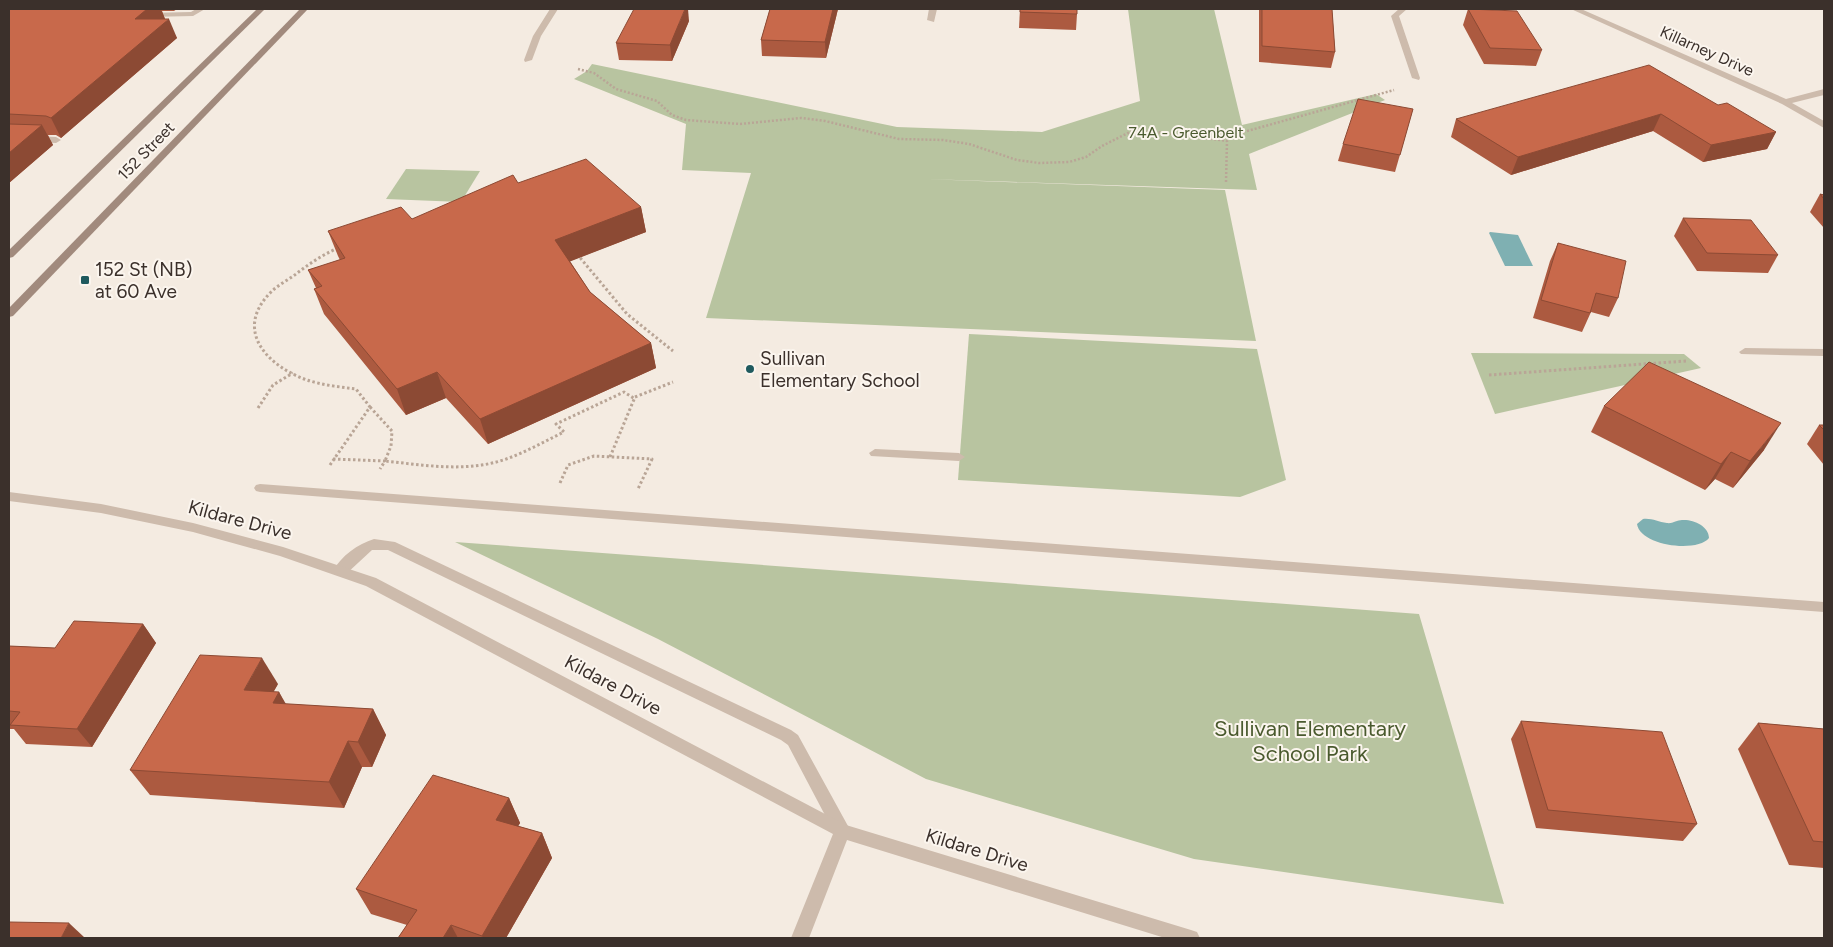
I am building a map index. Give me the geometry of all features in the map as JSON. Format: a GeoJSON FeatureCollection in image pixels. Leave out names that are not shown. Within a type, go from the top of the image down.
{"type":"FeatureCollection","features":[{"type":"Feature","properties":{"kind":"main road","name":"152 Street"},"geometry":{"type":"LineString","coordinates":[[9,255],[261,9]]}},
{"type":"Feature","properties":{"kind":"main road","name":"152 Street"},"geometry":{"type":"LineString","coordinates":[[9,314],[304,9]]}},
{"type":"Feature","properties":{"kind":"street"},"geometry":{"type":"LineString","coordinates":[[142,14],[193,14],[202,9]]}},
{"type":"Feature","properties":{"kind":"street"},"geometry":{"type":"LineString","coordinates":[[528,60],[537,36],[554,9]]}},
{"type":"Feature","properties":{"kind":"street"},"geometry":{"type":"LineString","coordinates":[[931,20],[933,9]]}},
{"type":"Feature","properties":{"kind":"street"},"geometry":{"type":"LineString","coordinates":[[1403,9],[1395,16],[1416,78]]}},
{"type":"Feature","properties":{"kind":"street","name":"Killarney Drive"},"geometry":{"type":"LineString","coordinates":[[1575,9],[1785,102],[1824,124]]}},
{"type":"Feature","properties":{"kind":"street"},"geometry":{"type":"LineString","coordinates":[[1785,102],[1824,92]]}},
{"type":"Feature","properties":{"kind":"street"},"geometry":{"type":"LineString","coordinates":[[9,138],[56,140]]}},
{"type":"Feature","properties":{"kind":"street"},"geometry":{"type":"LineString","coordinates":[[1745,352],[1824,353]]}},
{"type":"Feature","properties":{"kind":"street"},"geometry":{"type":"LineString","coordinates":[[875,453],[960,457]]}},
{"type":"Feature","properties":{"kind":"street"},"geometry":{"type":"LineString","coordinates":[[260,488],[1824,607]]}},
{"type":"Feature","properties":{"kind":"street","name":"Kildare Drive"},"geometry":{"type":"LineString","coordinates":[[9,496],[45,499],[110,510],[255,544],[371,582],[842,830],[1191,938]]}},
{"type":"Feature","properties":{"kind":"street"},"geometry":{"type":"LineString","coordinates":[[340,571],[366,546],[377,542],[390,545],[786,735],[798,748],[842,830],[800,938]]}},
{"type":"Feature","properties":{"kind":"path"},"geometry":{"type":"LineString","coordinates":[[578,69],[594,73],[616,89],[657,101],[672,115],[686,120],[740,124],[801,118],[825,121],[899,139],[943,140],[970,144],[1017,160],[1039,163],[1063,163],[1086,157],[1102,146],[1132,131],[1156,132],[1227,141]]}},
{"type":"Feature","properties":{"kind":"path"},"geometry":{"type":"LineString","coordinates":[[1226,182],[1227,141],[1233,135],[1394,90]]}},
{"type":"Feature","properties":{"kind":"path"},"geometry":{"type":"LineString","coordinates":[[342,246],[321,255],[272,292],[256,316],[254,327],[256,344],[275,363],[293,373],[319,383],[356,389],[392,431],[391,446],[377,474]]}},
{"type":"Feature","properties":{"kind":"path"},"geometry":{"type":"LineString","coordinates":[[572,248],[627,314],[672,352]]}},
{"type":"Feature","properties":{"kind":"path"},"geometry":{"type":"LineString","coordinates":[[1489,375],[1686,361]]}},
{"type":"Feature","properties":{"kind":"path"},"geometry":{"type":"LineString","coordinates":[[258,408],[274,385],[293,373]]}},
{"type":"Feature","properties":{"kind":"path"},"geometry":{"type":"LineString","coordinates":[[610,457],[634,399],[673,382]]}},
{"type":"Feature","properties":{"kind":"path"},"geometry":{"type":"LineString","coordinates":[[333,459],[470,467],[493,463],[564,432],[556,424],[624,392],[634,399]]}},
{"type":"Feature","properties":{"kind":"path"},"geometry":{"type":"LineString","coordinates":[[328,467],[370,407]]}},
{"type":"Feature","properties":{"kind":"path"},"geometry":{"type":"LineString","coordinates":[[558,488],[568,465],[594,456],[652,459],[635,495]]}},
{"type":"Feature","properties":{"kind":"green space","name":"74A - Greenbelt"},"geometry":{"type":"Polygon","coordinates":[[[1128,9],[1214,9],[1242,125],[1376,94],[1385,100],[1249,154],[1257,190],[925,179],[1225,190],[1256,341],[706,318],[751,173],[682,170],[686,124],[574,79],[587,71],[592,64],[897,127],[1042,132],[1140,101],[1128,9]]]}},
{"type":"Feature","properties":{"kind":"green space"},"geometry":{"type":"Polygon","coordinates":[[[406,169],[480,171],[461,202],[386,199],[406,169]]]}},
{"type":"Feature","properties":{"kind":"green space"},"geometry":{"type":"Polygon","coordinates":[[[969,334],[1257,349],[1286,480],[1240,497],[958,480],[969,334]]]}},
{"type":"Feature","properties":{"kind":"green space"},"geometry":{"type":"Polygon","coordinates":[[[1471,353],[1684,354],[1701,368],[1495,414],[1471,353]]]}},
{"type":"Feature","properties":{"kind":"green space","name":"Sullivan Elementary School Park"},"geometry":{"type":"Polygon","coordinates":[[[455,542],[1419,614],[1504,904],[1194,859],[926,779],[658,639],[455,542]]]}},
{"type":"Feature","properties":{"kind":"water"},"geometry":{"type":"Polygon","coordinates":[[[1490,232],[1518,235],[1533,266],[1505,266],[1490,232]]]}},
{"type":"Feature","properties":{"kind":"water"},"geometry":{"type":"Polygon","coordinates":[[[1643,519],[1669,523],[1680,520],[1691,521],[1700,524],[1706,530],[1709,538],[1703,543],[1682,546],[1658,542],[1640,532],[1637,524],[1643,519]]]}},
{"type":"Feature","properties":{"kind":"building"},"geometry":{"type":"Polygon","coordinates":[[[9,9],[147,9],[135,19],[169,19],[51,118],[46,116],[9,114],[9,9]]]}},
{"type":"Feature","properties":{"kind":"building"},"geometry":{"type":"Polygon","coordinates":[[[634,9],[685,9],[670,45],[616,43],[634,9]]]}},
{"type":"Feature","properties":{"kind":"building"},"geometry":{"type":"Polygon","coordinates":[[[770,9],[833,9],[825,42],[761,40],[770,9]]]}},
{"type":"Feature","properties":{"kind":"building"},"geometry":{"type":"Polygon","coordinates":[[[1020,9],[1077,9],[1077,14],[1020,12],[1020,9]]]}},
{"type":"Feature","properties":{"kind":"building"},"geometry":{"type":"Polygon","coordinates":[[[1262,9],[1332,9],[1335,52],[1262,46],[1262,9]]]}},
{"type":"Feature","properties":{"kind":"building"},"geometry":{"type":"Polygon","coordinates":[[[1468,9],[1517,11],[1542,50],[1490,48],[1468,9]]]}},
{"type":"Feature","properties":{"kind":"building"},"geometry":{"type":"Polygon","coordinates":[[[1649,65],[1718,105],[1727,103],[1776,132],[1711,145],[1661,114],[1518,157],[1456,119],[1649,65]]]}},
{"type":"Feature","properties":{"kind":"building"},"geometry":{"type":"Polygon","coordinates":[[[1358,99],[1413,109],[1400,155],[1343,144],[1358,99]]]}},
{"type":"Feature","properties":{"kind":"building"},"geometry":{"type":"Polygon","coordinates":[[[9,124],[42,125],[9,153],[9,124]]]}},
{"type":"Feature","properties":{"kind":"building"},"geometry":{"type":"Polygon","coordinates":[[[586,159],[641,207],[555,240],[590,292],[651,343],[480,419],[437,372],[397,389],[314,289],[322,286],[308,270],[345,258],[328,231],[401,207],[412,219],[513,175],[518,183],[586,159]]]}},
{"type":"Feature","properties":{"kind":"building"},"geometry":{"type":"Polygon","coordinates":[[[1683,218],[1751,220],[1778,255],[1707,253],[1683,218]]]}},
{"type":"Feature","properties":{"kind":"building"},"geometry":{"type":"Polygon","coordinates":[[[1558,243],[1626,261],[1618,298],[1596,293],[1590,313],[1541,300],[1558,243]]]}},
{"type":"Feature","properties":{"kind":"building"},"geometry":{"type":"Polygon","coordinates":[[[1649,362],[1781,423],[1750,461],[1731,452],[1721,464],[1604,406],[1649,362]]]}},
{"type":"Feature","properties":{"kind":"building"},"geometry":{"type":"Polygon","coordinates":[[[74,621],[143,624],[77,729],[10,725],[20,712],[9,711],[9,646],[55,648],[74,621]]]}},
{"type":"Feature","properties":{"kind":"building"},"geometry":{"type":"Polygon","coordinates":[[[200,655],[262,658],[244,690],[279,692],[273,703],[373,709],[358,742],[348,741],[329,782],[130,770],[200,655]]]}},
{"type":"Feature","properties":{"kind":"building"},"geometry":{"type":"Polygon","coordinates":[[[1521,721],[1662,732],[1697,824],[1548,810],[1521,721]]]}},
{"type":"Feature","properties":{"kind":"building"},"geometry":{"type":"Polygon","coordinates":[[[1758,723],[1824,729],[1824,842],[1813,841],[1758,723]]]}},
{"type":"Feature","properties":{"kind":"building"},"geometry":{"type":"Polygon","coordinates":[[[433,775],[509,798],[496,820],[542,833],[482,936],[451,925],[443,938],[398,938],[417,910],[356,889],[433,775]]]}},
{"type":"Feature","properties":{"kind":"building"},"geometry":{"type":"Polygon","coordinates":[[[9,922],[69,923],[61,938],[9,938],[9,922]]]}},
{"type":"Feature","properties":{"kind":"place","name":"152 St (NB) at 60 Ave"},"geometry":{"type":"Point","coordinates":[85,280]}},
{"type":"Feature","properties":{"kind":"place","name":"Sullivan Elementary School"},"geometry":{"type":"Point","coordinates":[750,369]}}]}
